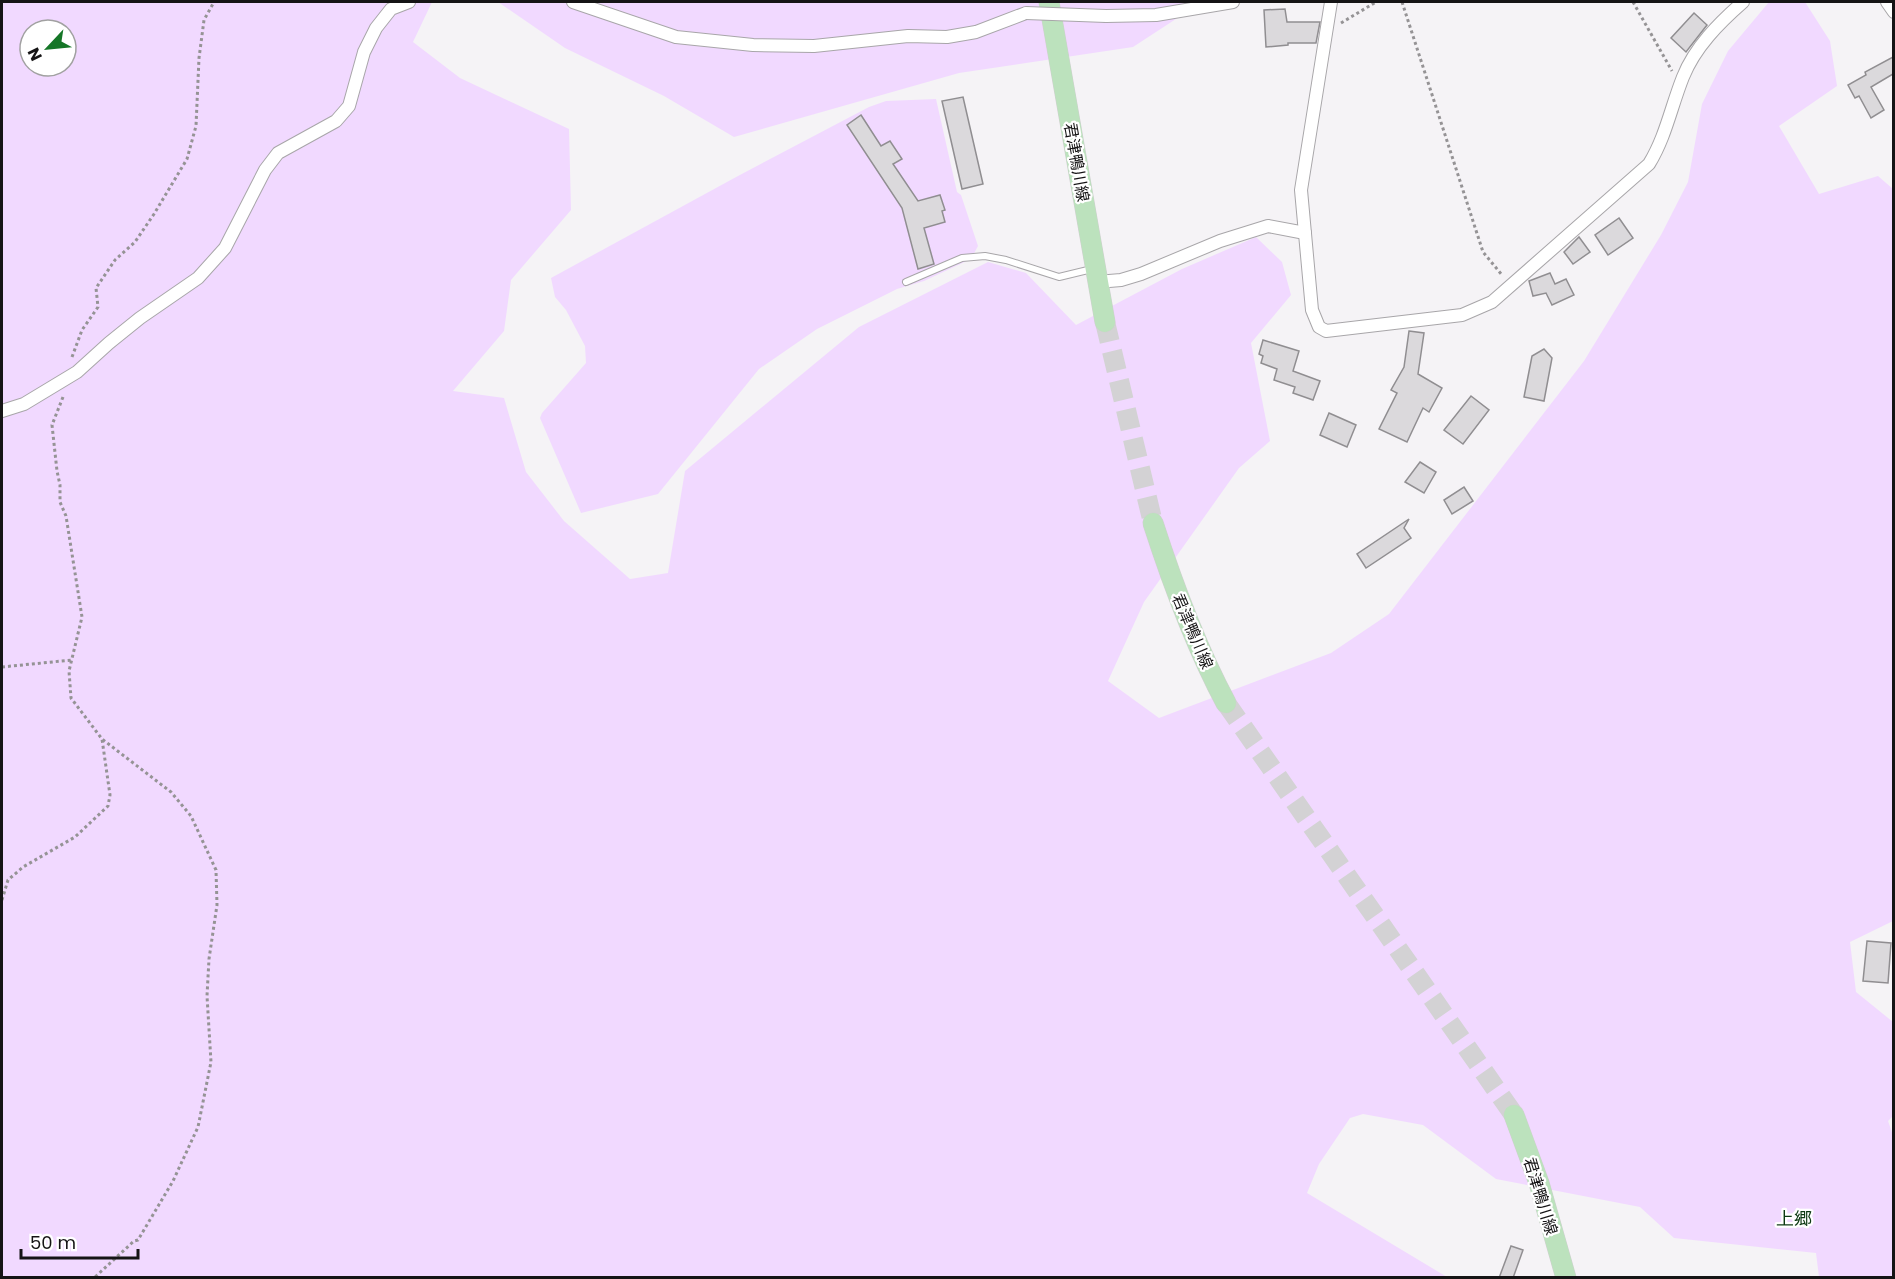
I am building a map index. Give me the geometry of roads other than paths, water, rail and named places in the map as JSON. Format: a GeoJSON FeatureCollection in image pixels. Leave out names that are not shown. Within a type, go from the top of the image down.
{"type":"FeatureCollection","features":[{"type":"Feature","properties":{"kind":"main road","name":"君津鴨川線"},"geometry":{"type":"LineString","coordinates":[[1049,2],[1105,322]]}},
{"type":"Feature","properties":{"kind":"main road","name":"君津鴨川線"},"geometry":{"type":"LineString","coordinates":[[1153,523],[1169,574],[1194,638],[1226,703]]}},
{"type":"Feature","properties":{"kind":"main road","name":"君津鴨川線"},"geometry":{"type":"LineString","coordinates":[[1514,1115],[1539,1183],[1566,1278]]}},
{"type":"Feature","properties":{"kind":"street"},"geometry":{"type":"LineString","coordinates":[[2,411],[24,404],[77,372],[140,318],[198,279],[225,248],[265,170],[278,153],[336,121],[349,106],[364,52],[376,28],[392,9],[409,2]]}},
{"type":"Feature","properties":{"kind":"street"},"geometry":{"type":"LineString","coordinates":[[573,2],[676,37],[753,45],[814,46],[908,36],[947,37],[976,32],[1026,13],[1156,15],[1233,2]]}},
{"type":"Feature","properties":{"kind":"street"},"geometry":{"type":"LineString","coordinates":[[1330,2],[1301,190],[1312,310],[1319,327],[1326,331],[1462,315],[1492,302],[1649,164],[1661,145],[1684,75],[1708,35],[1743,2]]}},
{"type":"Feature","properties":{"kind":"street"},"geometry":{"type":"LineString","coordinates":[[1887,2],[1893,12]]}},
{"type":"Feature","properties":{"kind":"street"},"geometry":{"type":"LineString","coordinates":[[1096,274],[1121,280],[1220,241],[1268,226],[1305,233]]}},
{"type":"Feature","properties":{"kind":"lane"},"geometry":{"type":"LineString","coordinates":[[906,282],[962,258],[985,256],[1059,277],[1096,274]]}},
{"type":"Feature","properties":{"kind":"tunnel"},"geometry":{"type":"LineString","coordinates":[[1105,322],[1153,523]]}},
{"type":"Feature","properties":{"kind":"tunnel"},"geometry":{"type":"LineString","coordinates":[[1226,703],[1514,1115]]}},
{"type":"Feature","properties":{"kind":"district","name":"上郷"},"geometry":{"type":"Point","coordinates":[1794,1219]}}]}
